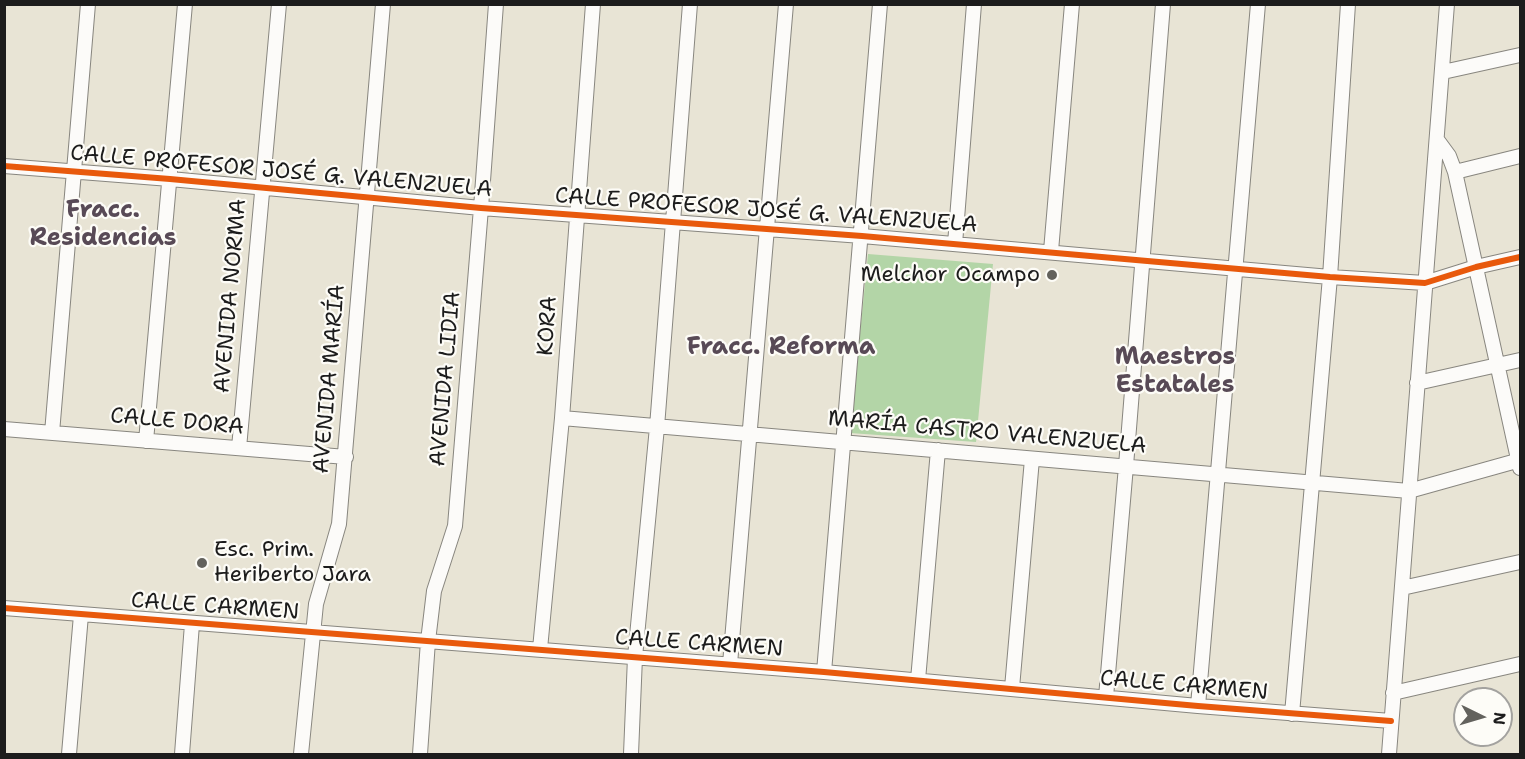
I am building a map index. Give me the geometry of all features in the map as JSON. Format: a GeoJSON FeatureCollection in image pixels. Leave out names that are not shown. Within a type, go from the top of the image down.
{"type":"FeatureCollection","features":[{"type":"Feature","properties":{"kind":"street"},"geometry":{"type":"LineString","coordinates":[[52,433],[88,4]]}},
{"type":"Feature","properties":{"kind":"street"},"geometry":{"type":"LineString","coordinates":[[146,441],[185,4]]}},
{"type":"Feature","properties":{"kind":"street","name":"AVENIDA NORMA"},"geometry":{"type":"LineString","coordinates":[[239,448],[279,4]]}},
{"type":"Feature","properties":{"kind":"street","name":"AVENIDA MARÍA"},"geometry":{"type":"LineString","coordinates":[[301,754],[312,633],[319,589],[338,531],[383,4]]}},
{"type":"Feature","properties":{"kind":"street","name":"AVENIDA LIDIA"},"geometry":{"type":"LineString","coordinates":[[420,754],[428,641],[435,591],[455,526],[496,4]]}},
{"type":"Feature","properties":{"kind":"street","name":"KORA"},"geometry":{"type":"LineString","coordinates":[[540,649],[562,418],[593,4]]}},
{"type":"Feature","properties":{"kind":"street"},"geometry":{"type":"LineString","coordinates":[[631,754],[635,657],[657,427],[690,4]]}},
{"type":"Feature","properties":{"kind":"street"},"geometry":{"type":"LineString","coordinates":[[730,664],[786,4]]}},
{"type":"Feature","properties":{"kind":"street"},"geometry":{"type":"LineString","coordinates":[[824,672],[880,4]]}},
{"type":"Feature","properties":{"kind":"street"},"geometry":{"type":"LineString","coordinates":[[955,244],[974,4]]}},
{"type":"Feature","properties":{"kind":"street"},"geometry":{"type":"LineString","coordinates":[[1051,251],[1072,4]]}},
{"type":"Feature","properties":{"kind":"street"},"geometry":{"type":"LineString","coordinates":[[1106,697],[1163,4]]}},
{"type":"Feature","properties":{"kind":"street"},"geometry":{"type":"LineString","coordinates":[[1198,706],[1258,4]]}},
{"type":"Feature","properties":{"kind":"street"},"geometry":{"type":"LineString","coordinates":[[1292,714],[1330,277],[1348,4]]}},
{"type":"Feature","properties":{"kind":"street"},"geometry":{"type":"LineString","coordinates":[[1389,754],[1447,4]]}},
{"type":"Feature","properties":{"kind":"street"},"geometry":{"type":"LineString","coordinates":[[1443,72],[1521,55]]}},
{"type":"Feature","properties":{"kind":"street"},"geometry":{"type":"LineString","coordinates":[[1409,491],[1520,463],[1455,172],[1449,156],[1438,141]]}},
{"type":"Feature","properties":{"kind":"street"},"geometry":{"type":"LineString","coordinates":[[1455,172],[1521,156]]}},
{"type":"Feature","properties":{"kind":"street","name":"CALLE PROFESOR JOSÉ G. VALENZUELA"},"geometry":{"type":"LineString","coordinates":[[4,166],[481,208],[1051,251],[1330,277],[1425,283],[1476,267],[1521,257]]}},
{"type":"Feature","properties":{"kind":"street"},"geometry":{"type":"LineString","coordinates":[[1417,383],[1521,360]]}},
{"type":"Feature","properties":{"kind":"street","name":"MARÍA CASTRO VALENZUELA"},"geometry":{"type":"LineString","coordinates":[[562,418],[1409,491]]}},
{"type":"Feature","properties":{"kind":"street","name":"CALLE DORA"},"geometry":{"type":"LineString","coordinates":[[4,429],[345,457]]}},
{"type":"Feature","properties":{"kind":"street"},"geometry":{"type":"LineString","coordinates":[[918,680],[938,450]]}},
{"type":"Feature","properties":{"kind":"street"},"geometry":{"type":"LineString","coordinates":[[1012,688],[1032,459]]}},
{"type":"Feature","properties":{"kind":"street"},"geometry":{"type":"LineString","coordinates":[[1402,588],[1521,562]]}},
{"type":"Feature","properties":{"kind":"street","name":"CALLE CARMEN"},"geometry":{"type":"LineString","coordinates":[[4,608],[730,664],[1391,721]]}},
{"type":"Feature","properties":{"kind":"street"},"geometry":{"type":"LineString","coordinates":[[69,754],[81,615]]}},
{"type":"Feature","properties":{"kind":"street"},"geometry":{"type":"LineString","coordinates":[[182,754],[192,624]]}},
{"type":"Feature","properties":{"kind":"street"},"geometry":{"type":"LineString","coordinates":[[1393,693],[1521,664]]}},
{"type":"Feature","properties":{"kind":"green space"},"geometry":{"type":"Polygon","coordinates":[[[868,254],[993,264],[976,442],[850,433],[868,254]]]}},
{"type":"Feature","properties":{"kind":"cycle path"},"geometry":{"type":"LineString","coordinates":[[4,166],[481,208],[862,236],[1330,277],[1425,283],[1476,267],[1520,257]]}},
{"type":"Feature","properties":{"kind":"cycle path"},"geometry":{"type":"LineString","coordinates":[[4,608],[824,672],[1391,721]]}},
{"type":"Feature","properties":{"kind":"place","name":"Melchor Ocampo"},"geometry":{"type":"Point","coordinates":[1052,275]}},
{"type":"Feature","properties":{"kind":"place","name":"Esc. Prim. Heriberto Jara"},"geometry":{"type":"Point","coordinates":[202,563]}},
{"type":"Feature","properties":{"kind":"district","name":"Fracc. Residencias"},"geometry":{"type":"Point","coordinates":[103,225]}},
{"type":"Feature","properties":{"kind":"district","name":"Fracc. Reforma"},"geometry":{"type":"Point","coordinates":[781,348]}},
{"type":"Feature","properties":{"kind":"district","name":"Maestros Estatales"},"geometry":{"type":"Point","coordinates":[1175,372]}}]}
